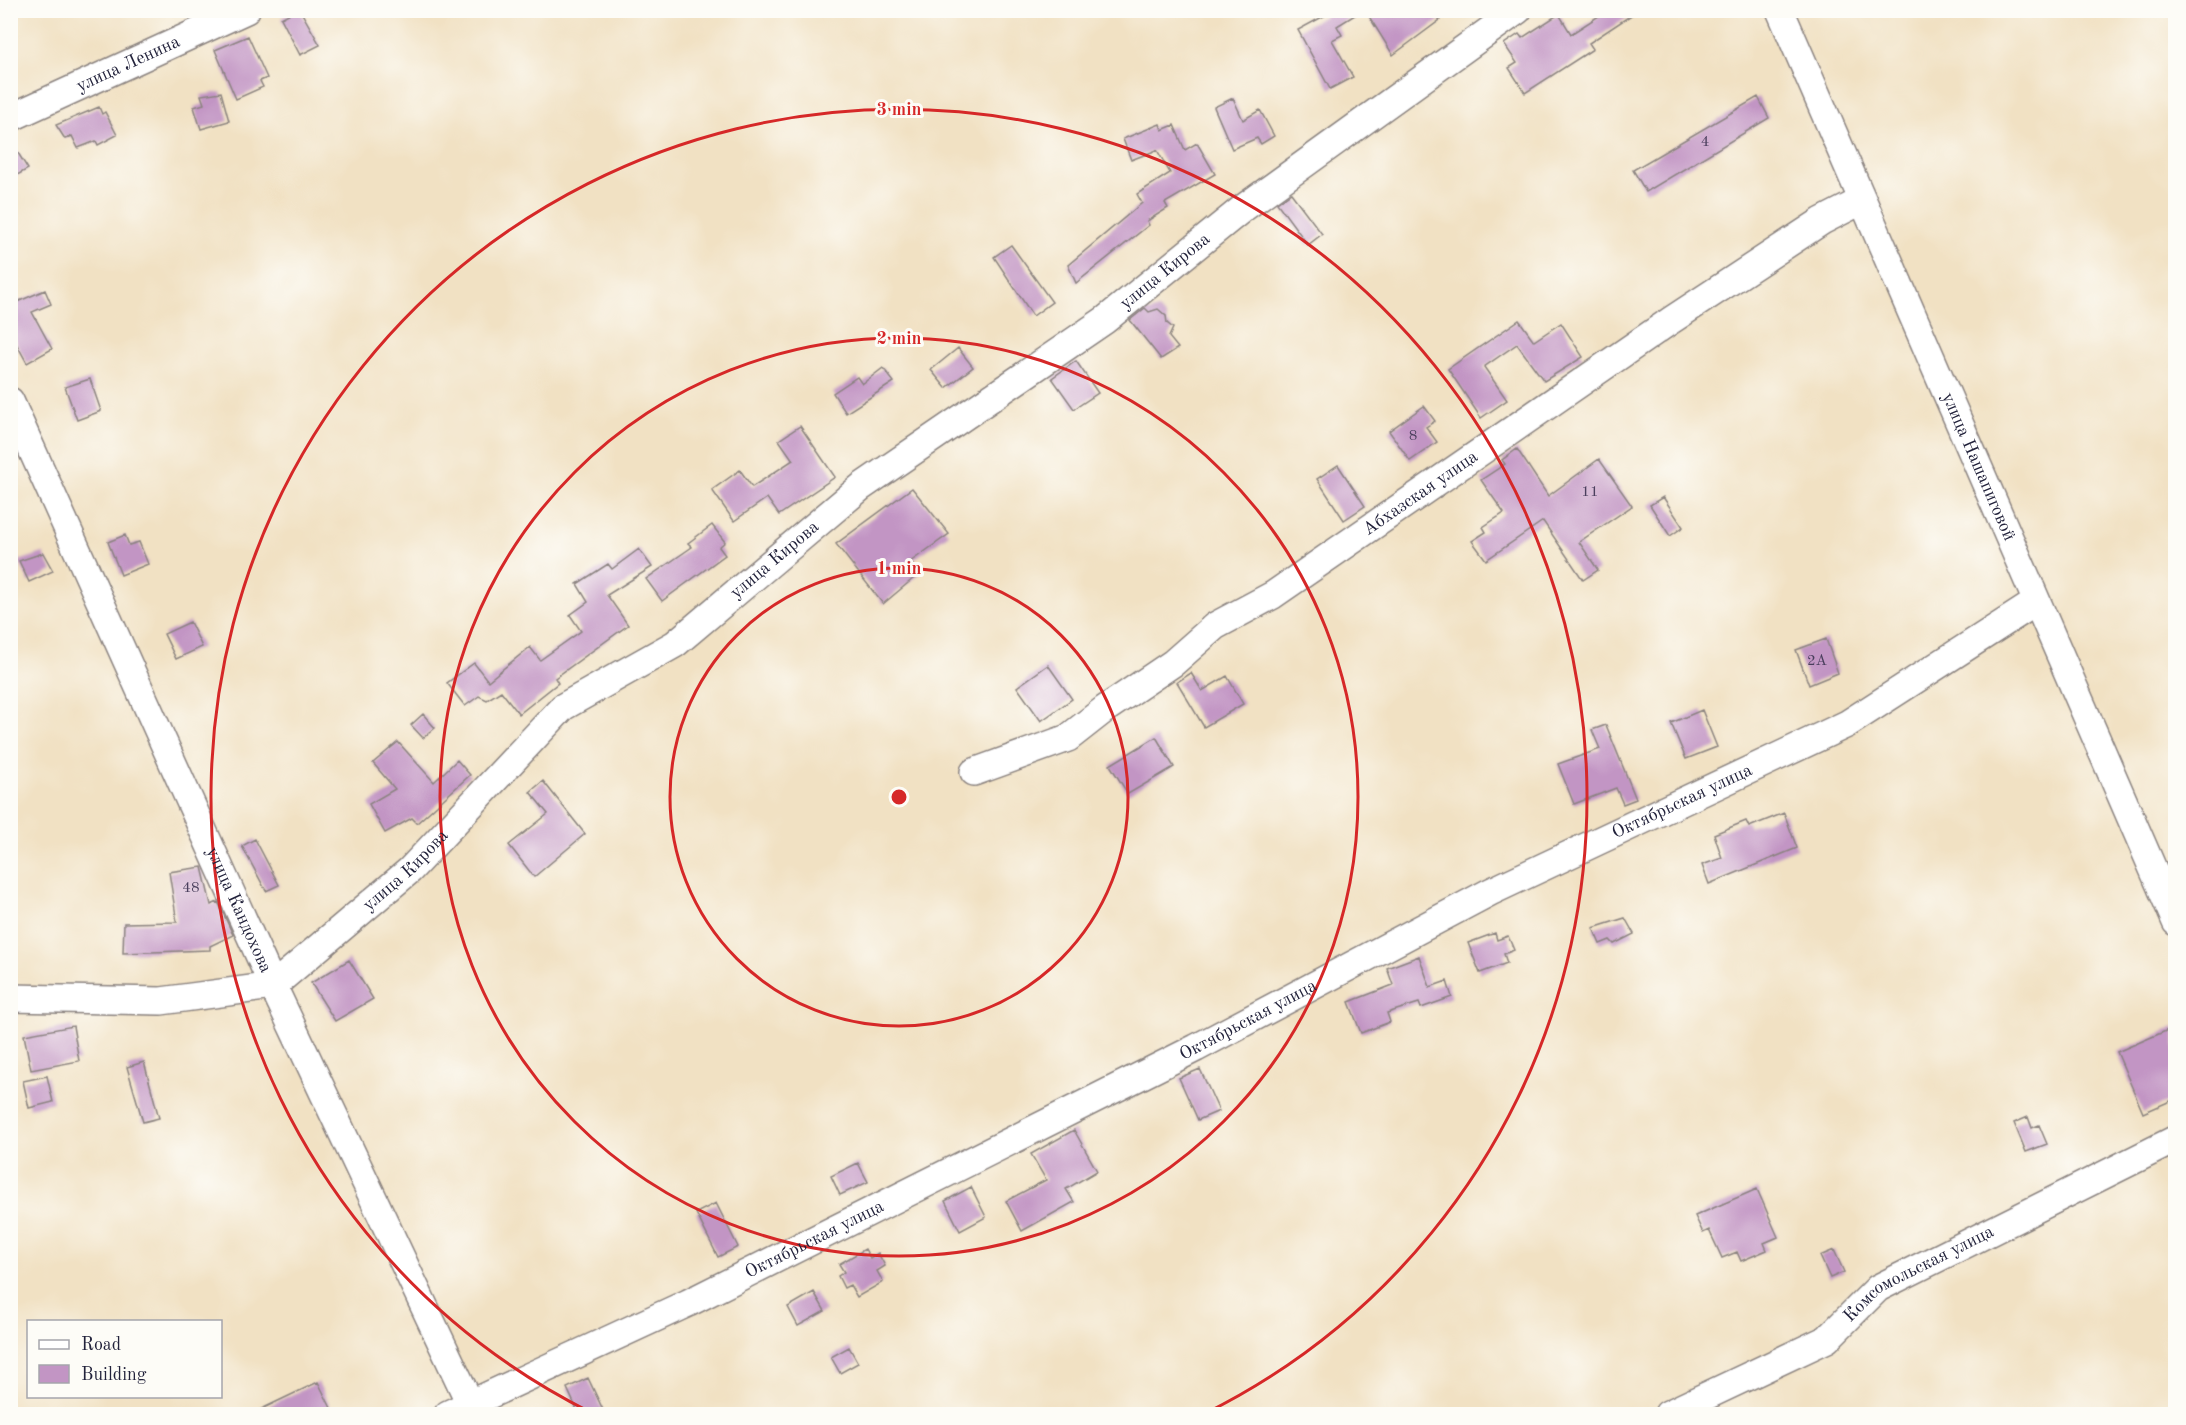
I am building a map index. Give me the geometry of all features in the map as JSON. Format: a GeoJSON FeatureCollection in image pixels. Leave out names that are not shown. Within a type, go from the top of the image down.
{"type":"FeatureCollection","features":[{"type":"Feature","properties":{"kind":"street","name":"улица Ленина"},"geometry":{"type":"LineString","coordinates":[[10,118],[246,10]]}},
{"type":"Feature","properties":{"kind":"street","name":"улица Кирова"},"geometry":{"type":"LineString","coordinates":[[273,986],[410,870],[563,707],[675,644],[861,487],[1105,320],[1242,209],[1518,10]]}},
{"type":"Feature","properties":{"kind":"street","name":"улица Нашапиговой"},"geometry":{"type":"LineString","coordinates":[[1780,10],[2175,922]]}},
{"type":"Feature","properties":{"kind":"street","name":"Абхазская улица"},"geometry":{"type":"LineString","coordinates":[[974,772],[1068,738],[1105,709],[1173,663],[1215,626],[1272,595],[1670,321],[1822,221],[1861,201]]}},
{"type":"Feature","properties":{"kind":"street","name":"улица Кандохова"},"geometry":{"type":"LineString","coordinates":[[10,401],[464,1411]]}},
{"type":"Feature","properties":{"kind":"street","name":"Октябрьская улица"},"geometry":{"type":"LineString","coordinates":[[464,1411],[688,1303],[1196,1048],[1490,892],[1847,724],[2036,603]]}},
{"type":"Feature","properties":{"kind":"street"},"geometry":{"type":"LineString","coordinates":[[10,998],[161,1001],[273,986]]}},
{"type":"Feature","properties":{"kind":"street","name":"Комсомольская улица"},"geometry":{"type":"LineString","coordinates":[[1668,1414],[1827,1339],[1878,1288],[2175,1139]]}},
{"type":"Feature","properties":{"kind":"building"},"geometry":{"type":"Polygon","coordinates":[[[300,10],[320,45],[300,55],[281,18],[300,10]]]}},
{"type":"Feature","properties":{"kind":"building"},"geometry":{"type":"Polygon","coordinates":[[[1335,10],[1363,10],[1337,26],[1342,35],[1332,40],[1353,77],[1330,89],[1298,30],[1335,10]]]}},
{"type":"Feature","properties":{"kind":"building"},"geometry":{"type":"Polygon","coordinates":[[[1365,10],[1433,10],[1440,20],[1393,55],[1365,10]]]}},
{"type":"Feature","properties":{"kind":"building"},"geometry":{"type":"Polygon","coordinates":[[[1608,10],[1639,10],[1589,43],[1593,49],[1525,93],[1509,68],[1517,63],[1504,44],[1519,34],[1522,38],[1559,14],[1571,34],[1608,10]]]}},
{"type":"Feature","properties":{"kind":"building"},"geometry":{"type":"Polygon","coordinates":[[[248,36],[267,78],[260,81],[263,87],[236,99],[215,50],[248,36]]]}},
{"type":"Feature","properties":{"kind":"building"},"geometry":{"type":"Polygon","coordinates":[[[221,92],[229,121],[201,129],[194,107],[204,104],[201,95],[221,92]]]}},
{"type":"Feature","properties":{"kind":"building"},"geometry":{"type":"Polygon","coordinates":[[[1758,97],[1769,118],[1646,192],[1633,170],[1758,97]]]}},
{"type":"Feature","properties":{"kind":"building"},"geometry":{"type":"Polygon","coordinates":[[[1233,98],[1243,120],[1260,110],[1274,136],[1261,144],[1257,138],[1232,149],[1214,107],[1233,98]]]}},
{"type":"Feature","properties":{"kind":"building"},"geometry":{"type":"Polygon","coordinates":[[[99,107],[102,114],[105,112],[117,135],[98,145],[96,141],[78,148],[72,136],[65,139],[56,125],[99,107]]]}},
{"type":"Feature","properties":{"kind":"building"},"geometry":{"type":"Polygon","coordinates":[[[1160,124],[1162,130],[1174,125],[1185,150],[1197,143],[1215,174],[1165,203],[1168,208],[1147,221],[1149,225],[1076,283],[1068,265],[1142,203],[1137,194],[1170,173],[1157,150],[1131,160],[1123,139],[1160,124]]]}},
{"type":"Feature","properties":{"kind":"building"},"geometry":{"type":"Polygon","coordinates":[[[10,140],[28,169],[10,179],[10,140]]]}},
{"type":"Feature","properties":{"kind":"building"},"geometry":{"type":"Polygon","coordinates":[[[1291,193],[1322,234],[1308,245],[1277,203],[1291,193]]]}},
{"type":"Feature","properties":{"kind":"building"},"geometry":{"type":"Polygon","coordinates":[[[1011,245],[1052,302],[1033,316],[994,257],[1011,245]]]}},
{"type":"Feature","properties":{"kind":"building"},"geometry":{"type":"Polygon","coordinates":[[[45,290],[51,304],[32,312],[52,349],[27,363],[10,332],[10,305],[45,290]]]}},
{"type":"Feature","properties":{"kind":"building"},"geometry":{"type":"Polygon","coordinates":[[[1145,308],[1149,312],[1158,309],[1166,316],[1167,323],[1173,328],[1169,337],[1178,348],[1161,359],[1130,320],[1145,308]]]}},
{"type":"Feature","properties":{"kind":"building"},"geometry":{"type":"Polygon","coordinates":[[[1519,320],[1534,341],[1561,323],[1583,357],[1544,381],[1517,344],[1484,367],[1507,400],[1481,418],[1448,369],[1519,320]]]}},
{"type":"Feature","properties":{"kind":"building"},"geometry":{"type":"Polygon","coordinates":[[[958,348],[973,367],[946,388],[931,370],[958,348]]]}},
{"type":"Feature","properties":{"kind":"building"},"geometry":{"type":"Polygon","coordinates":[[[1076,361],[1098,393],[1074,409],[1052,378],[1076,361]]]}},
{"type":"Feature","properties":{"kind":"building"},"geometry":{"type":"Polygon","coordinates":[[[883,368],[894,382],[846,413],[833,393],[857,377],[862,384],[883,368]]]}},
{"type":"Feature","properties":{"kind":"building"},"geometry":{"type":"Polygon","coordinates":[[[90,379],[101,411],[77,420],[65,387],[90,379]]]}},
{"type":"Feature","properties":{"kind":"building"},"geometry":{"type":"Polygon","coordinates":[[[1424,406],[1435,421],[1426,427],[1437,442],[1410,461],[1389,431],[1424,406]]]}},
{"type":"Feature","properties":{"kind":"building"},"geometry":{"type":"Polygon","coordinates":[[[800,426],[835,477],[779,515],[767,498],[734,521],[712,490],[740,470],[752,487],[793,460],[779,440],[800,426]]]}},
{"type":"Feature","properties":{"kind":"building"},"geometry":{"type":"Polygon","coordinates":[[[1517,449],[1548,496],[1599,459],[1632,506],[1579,542],[1598,570],[1583,580],[1543,521],[1486,560],[1472,541],[1486,532],[1483,527],[1504,513],[1481,480],[1505,464],[1502,460],[1517,449]]]}},
{"type":"Feature","properties":{"kind":"building"},"geometry":{"type":"Polygon","coordinates":[[[1338,465],[1365,506],[1344,520],[1317,479],[1338,465]]]}},
{"type":"Feature","properties":{"kind":"building"},"geometry":{"type":"Polygon","coordinates":[[[912,488],[949,534],[910,562],[920,573],[883,604],[836,544],[912,488]]]}},
{"type":"Feature","properties":{"kind":"building"},"geometry":{"type":"Polygon","coordinates":[[[1663,497],[1683,527],[1670,536],[1650,505],[1663,497]]]}},
{"type":"Feature","properties":{"kind":"building"},"geometry":{"type":"Polygon","coordinates":[[[712,525],[725,542],[719,547],[725,555],[662,601],[646,579],[692,547],[688,543],[712,525]]]}},
{"type":"Feature","properties":{"kind":"building"},"geometry":{"type":"Polygon","coordinates":[[[125,535],[129,545],[139,542],[148,564],[121,575],[108,542],[125,535]]]}},
{"type":"Feature","properties":{"kind":"building"},"geometry":{"type":"Polygon","coordinates":[[[639,549],[652,567],[607,595],[628,625],[555,678],[558,683],[519,714],[501,691],[487,700],[479,696],[465,706],[447,683],[474,663],[488,681],[530,647],[540,660],[581,631],[570,615],[588,602],[577,584],[608,564],[612,569],[639,549]]]}},
{"type":"Feature","properties":{"kind":"building"},"geometry":{"type":"Polygon","coordinates":[[[43,553],[53,571],[29,582],[19,561],[43,553]]]}},
{"type":"Feature","properties":{"kind":"building"},"geometry":{"type":"Polygon","coordinates":[[[190,622],[202,647],[176,659],[164,634],[190,622]]]}},
{"type":"Feature","properties":{"kind":"building"},"geometry":{"type":"Polygon","coordinates":[[[1826,639],[1838,673],[1809,685],[1796,650],[1826,639]]]}},
{"type":"Feature","properties":{"kind":"building"},"geometry":{"type":"Polygon","coordinates":[[[1048,665],[1072,699],[1041,721],[1017,687],[1048,665]]]}},
{"type":"Feature","properties":{"kind":"building"},"geometry":{"type":"Polygon","coordinates":[[[1191,673],[1202,691],[1227,676],[1243,704],[1204,727],[1177,682],[1191,673]]]}},
{"type":"Feature","properties":{"kind":"building"},"geometry":{"type":"Polygon","coordinates":[[[1702,710],[1717,747],[1686,759],[1671,723],[1702,710]]]}},
{"type":"Feature","properties":{"kind":"building"},"geometry":{"type":"Polygon","coordinates":[[[423,714],[435,728],[423,738],[411,725],[423,714]]]}},
{"type":"Feature","properties":{"kind":"building"},"geometry":{"type":"Polygon","coordinates":[[[1606,725],[1636,799],[1623,804],[1616,788],[1574,804],[1558,764],[1600,749],[1592,730],[1606,725]]]}},
{"type":"Feature","properties":{"kind":"building"},"geometry":{"type":"Polygon","coordinates":[[[1156,737],[1174,767],[1128,794],[1110,765],[1156,737]]]}},
{"type":"Feature","properties":{"kind":"building"},"geometry":{"type":"Polygon","coordinates":[[[398,742],[434,782],[457,760],[470,775],[417,823],[412,818],[385,833],[369,804],[395,789],[373,763],[398,742]]]}},
{"type":"Feature","properties":{"kind":"building"},"geometry":{"type":"Polygon","coordinates":[[[543,781],[585,834],[534,877],[509,845],[548,814],[530,792],[543,781]]]}},
{"type":"Feature","properties":{"kind":"building"},"geometry":{"type":"Polygon","coordinates":[[[1784,813],[1797,848],[1709,884],[1702,865],[1722,858],[1714,834],[1746,821],[1749,827],[1784,813]]]}},
{"type":"Feature","properties":{"kind":"building"},"geometry":{"type":"Polygon","coordinates":[[[255,839],[279,885],[266,891],[242,846],[255,839]]]}},
{"type":"Feature","properties":{"kind":"building"},"geometry":{"type":"Polygon","coordinates":[[[202,867],[211,905],[218,902],[233,935],[210,946],[210,950],[123,953],[124,923],[177,922],[169,872],[202,867]]]}},
{"type":"Feature","properties":{"kind":"building"},"geometry":{"type":"Polygon","coordinates":[[[1625,918],[1634,934],[1614,944],[1610,940],[1600,944],[1593,928],[1625,918]]]}},
{"type":"Feature","properties":{"kind":"building"},"geometry":{"type":"Polygon","coordinates":[[[1495,933],[1497,940],[1508,936],[1514,950],[1504,954],[1507,963],[1480,973],[1468,943],[1495,933]]]}},
{"type":"Feature","properties":{"kind":"building"},"geometry":{"type":"Polygon","coordinates":[[[1419,956],[1430,987],[1447,981],[1452,997],[1421,1008],[1419,1003],[1387,1013],[1390,1022],[1361,1033],[1349,1002],[1393,985],[1387,968],[1419,956]]]}},
{"type":"Feature","properties":{"kind":"building"},"geometry":{"type":"Polygon","coordinates":[[[349,960],[373,999],[335,1021],[311,983],[349,960]]]}},
{"type":"Feature","properties":{"kind":"building"},"geometry":{"type":"Polygon","coordinates":[[[73,1026],[79,1061],[31,1070],[24,1035],[73,1026]]]}},
{"type":"Feature","properties":{"kind":"building"},"geometry":{"type":"Polygon","coordinates":[[[2175,1027],[2175,1099],[2143,1113],[2117,1052],[2175,1027]]]}},
{"type":"Feature","properties":{"kind":"building"},"geometry":{"type":"Polygon","coordinates":[[[144,1062],[159,1118],[143,1122],[127,1067],[144,1062]]]}},
{"type":"Feature","properties":{"kind":"building"},"geometry":{"type":"Polygon","coordinates":[[[1200,1069],[1219,1111],[1198,1120],[1179,1078],[1200,1069]]]}},
{"type":"Feature","properties":{"kind":"building"},"geometry":{"type":"Polygon","coordinates":[[[47,1076],[53,1102],[29,1108],[23,1081],[47,1076]]]}},
{"type":"Feature","properties":{"kind":"building"},"geometry":{"type":"Polygon","coordinates":[[[2028,1117],[2032,1128],[2039,1125],[2047,1144],[2026,1152],[2014,1123],[2028,1117]]]}},
{"type":"Feature","properties":{"kind":"building"},"geometry":{"type":"Polygon","coordinates":[[[1074,1130],[1097,1171],[1066,1189],[1074,1202],[1022,1231],[1006,1201],[1046,1180],[1031,1154],[1074,1130]]]}},
{"type":"Feature","properties":{"kind":"building"},"geometry":{"type":"Polygon","coordinates":[[[858,1163],[868,1182],[840,1195],[831,1176],[858,1163]]]}},
{"type":"Feature","properties":{"kind":"building"},"geometry":{"type":"Polygon","coordinates":[[[971,1187],[986,1217],[960,1231],[945,1201],[971,1187]]]}},
{"type":"Feature","properties":{"kind":"building"},"geometry":{"type":"Polygon","coordinates":[[[1757,1189],[1778,1237],[1764,1243],[1767,1250],[1741,1261],[1737,1252],[1722,1258],[1709,1230],[1703,1233],[1695,1216],[1757,1189]]]}},
{"type":"Feature","properties":{"kind":"building"},"geometry":{"type":"Polygon","coordinates":[[[716,1203],[738,1247],[718,1257],[696,1213],[716,1203]]]}},
{"type":"Feature","properties":{"kind":"building"},"geometry":{"type":"Polygon","coordinates":[[[865,1249],[870,1258],[878,1253],[885,1266],[877,1271],[883,1282],[857,1297],[850,1285],[844,1288],[838,1276],[844,1272],[839,1264],[865,1249]]]}},
{"type":"Feature","properties":{"kind":"building"},"geometry":{"type":"Polygon","coordinates":[[[1834,1250],[1844,1272],[1830,1278],[1820,1256],[1834,1250]]]}},
{"type":"Feature","properties":{"kind":"building"},"geometry":{"type":"Polygon","coordinates":[[[814,1292],[825,1311],[798,1326],[788,1307],[814,1292]]]}},
{"type":"Feature","properties":{"kind":"building"},"geometry":{"type":"Polygon","coordinates":[[[849,1347],[858,1363],[840,1373],[831,1357],[849,1347]]]}},
{"type":"Feature","properties":{"kind":"building"},"geometry":{"type":"Polygon","coordinates":[[[588,1378],[605,1414],[579,1414],[567,1388],[588,1378]]]}},
{"type":"Feature","properties":{"kind":"building"},"geometry":{"type":"Polygon","coordinates":[[[318,1382],[334,1414],[251,1414],[318,1382]]]}}]}
